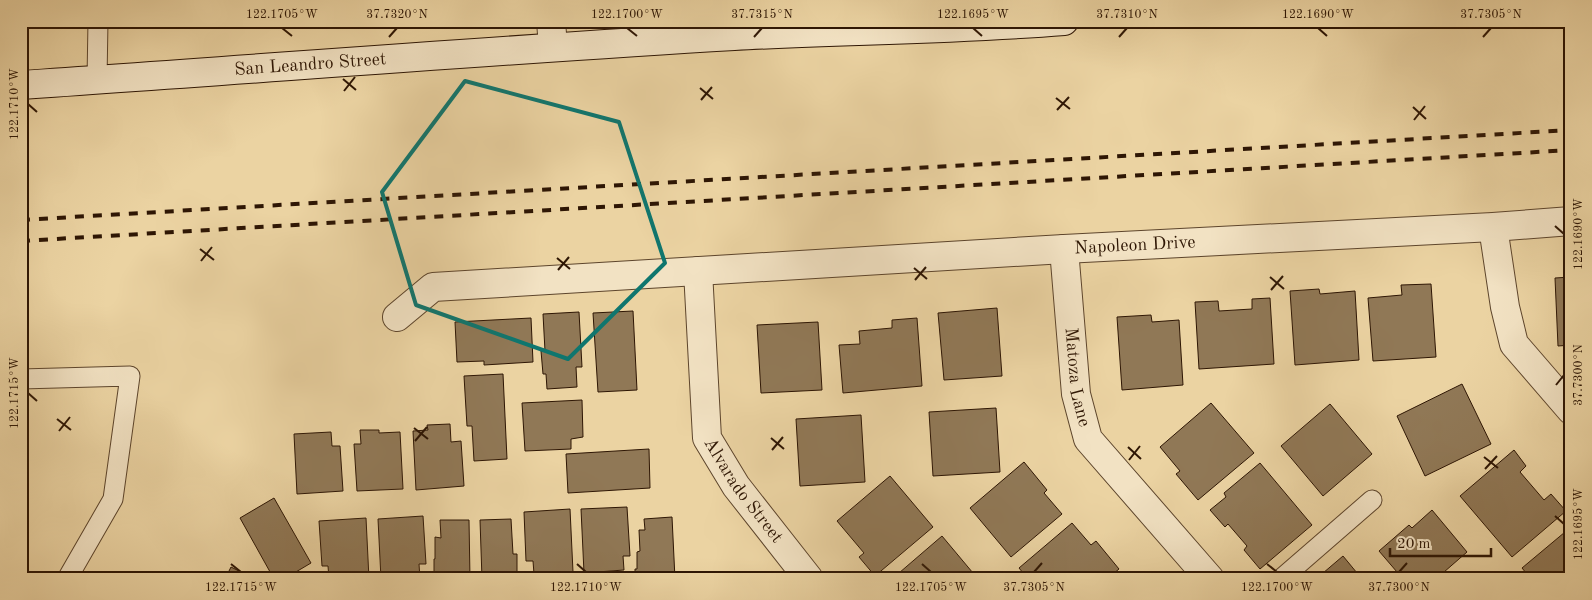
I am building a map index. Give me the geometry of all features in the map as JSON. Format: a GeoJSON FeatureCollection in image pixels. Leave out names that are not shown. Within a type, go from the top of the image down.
{"type":"FeatureCollection","features":[{"type":"Feature","properties":{"kind":"street","name":"San Leandro Street"},"geometry":{"type":"LineString","coordinates":[[21,85],[97,80],[552,34],[600,44],[738,29],[1014,25],[1064,21]]}},
{"type":"Feature","properties":{"kind":"street","name":"Napoleon Drive"},"geometry":{"type":"LineString","coordinates":[[397,317],[433,287],[1571,221]]}},
{"type":"Feature","properties":{"kind":"street"},"geometry":{"type":"LineString","coordinates":[[1493,227],[1505,306],[1514,344],[1571,410]]}},
{"type":"Feature","properties":{"kind":"street","name":"Matoza Lane"},"geometry":{"type":"LineString","coordinates":[[1064,249],[1076,394],[1088,438],[1210,579]]}},
{"type":"Feature","properties":{"kind":"street","name":"Alvarado Street"},"geometry":{"type":"LineString","coordinates":[[698,271],[707,438],[736,486],[809,579]]}},
{"type":"Feature","properties":{"kind":"lane"},"geometry":{"type":"LineString","coordinates":[[97,80],[98,21]]}},
{"type":"Feature","properties":{"kind":"lane"},"geometry":{"type":"LineString","coordinates":[[21,379],[130,376],[113,498],[67,579]]}},
{"type":"Feature","properties":{"kind":"lane"},"geometry":{"type":"LineString","coordinates":[[1281,579],[1372,500]]}},
{"type":"Feature","properties":{"kind":"highlighted area"},"geometry":{"type":"Polygon","coordinates":[[[465,81],[619,122],[665,263],[568,359],[416,305],[382,192],[465,81]]]}},
{"type":"Feature","properties":{"kind":"building"},"geometry":{"type":"Polygon","coordinates":[[[1571,277],[1571,345],[1558,346],[1555,278],[1571,277]]]}},
{"type":"Feature","properties":{"kind":"building"},"geometry":{"type":"Polygon","coordinates":[[[1431,284],[1436,357],[1373,361],[1368,298],[1402,295],[1401,285],[1431,284]]]}},
{"type":"Feature","properties":{"kind":"building"},"geometry":{"type":"Polygon","coordinates":[[[1319,289],[1320,294],[1355,291],[1359,360],[1295,365],[1290,291],[1319,289]]]}},
{"type":"Feature","properties":{"kind":"building"},"geometry":{"type":"Polygon","coordinates":[[[1270,298],[1274,364],[1199,369],[1195,302],[1218,301],[1219,311],[1252,309],[1252,299],[1270,298]]]}},
{"type":"Feature","properties":{"kind":"building"},"geometry":{"type":"Polygon","coordinates":[[[997,308],[1002,376],[944,380],[938,313],[997,308]]]}},
{"type":"Feature","properties":{"kind":"building"},"geometry":{"type":"Polygon","coordinates":[[[633,311],[637,390],[598,392],[593,313],[633,311]]]}},
{"type":"Feature","properties":{"kind":"building"},"geometry":{"type":"Polygon","coordinates":[[[579,312],[582,367],[576,367],[577,387],[547,389],[546,374],[543,374],[541,351],[545,351],[543,314],[579,312]]]}},
{"type":"Feature","properties":{"kind":"building"},"geometry":{"type":"Polygon","coordinates":[[[1151,315],[1152,322],[1179,320],[1183,385],[1122,390],[1117,317],[1151,315]]]}},
{"type":"Feature","properties":{"kind":"building"},"geometry":{"type":"Polygon","coordinates":[[[531,318],[533,362],[484,365],[484,361],[457,362],[455,322],[531,318]]]}},
{"type":"Feature","properties":{"kind":"building"},"geometry":{"type":"Polygon","coordinates":[[[917,318],[922,386],[843,393],[839,345],[860,344],[859,331],[892,328],[892,320],[917,318]]]}},
{"type":"Feature","properties":{"kind":"building"},"geometry":{"type":"Polygon","coordinates":[[[818,322],[822,390],[761,393],[757,325],[818,322]]]}},
{"type":"Feature","properties":{"kind":"building"},"geometry":{"type":"Polygon","coordinates":[[[503,374],[507,459],[474,461],[472,426],[467,426],[464,376],[503,374]]]}},
{"type":"Feature","properties":{"kind":"building"},"geometry":{"type":"Polygon","coordinates":[[[1462,384],[1491,444],[1425,476],[1397,416],[1462,384]]]}},
{"type":"Feature","properties":{"kind":"building"},"geometry":{"type":"Polygon","coordinates":[[[582,400],[583,437],[571,439],[571,449],[525,451],[522,403],[582,400]]]}},
{"type":"Feature","properties":{"kind":"building"},"geometry":{"type":"Polygon","coordinates":[[[1211,403],[1254,453],[1198,500],[1176,474],[1180,471],[1160,447],[1211,403]]]}},
{"type":"Feature","properties":{"kind":"building"},"geometry":{"type":"Polygon","coordinates":[[[1330,404],[1372,454],[1323,496],[1281,446],[1330,404]]]}},
{"type":"Feature","properties":{"kind":"building"},"geometry":{"type":"Polygon","coordinates":[[[996,408],[1000,472],[933,476],[929,412],[996,408]]]}},
{"type":"Feature","properties":{"kind":"building"},"geometry":{"type":"Polygon","coordinates":[[[861,415],[865,482],[800,486],[796,419],[861,415]]]}},
{"type":"Feature","properties":{"kind":"building"},"geometry":{"type":"Polygon","coordinates":[[[450,424],[451,442],[461,441],[464,486],[416,490],[413,431],[428,430],[427,425],[450,424]]]}},
{"type":"Feature","properties":{"kind":"building"},"geometry":{"type":"Polygon","coordinates":[[[360,430],[379,430],[379,433],[400,432],[403,489],[357,491],[354,444],[361,444],[360,430]]]}},
{"type":"Feature","properties":{"kind":"building"},"geometry":{"type":"Polygon","coordinates":[[[331,432],[332,446],[340,446],[343,491],[297,494],[294,434],[331,432]]]}},
{"type":"Feature","properties":{"kind":"building"},"geometry":{"type":"Polygon","coordinates":[[[649,449],[650,488],[568,493],[566,454],[649,449]]]}},
{"type":"Feature","properties":{"kind":"building"},"geometry":{"type":"Polygon","coordinates":[[[1514,450],[1526,466],[1520,472],[1544,500],[1551,494],[1566,511],[1512,557],[1460,496],[1514,450]]]}},
{"type":"Feature","properties":{"kind":"building"},"geometry":{"type":"Polygon","coordinates":[[[1024,462],[1047,490],[1044,493],[1062,514],[1011,557],[970,508],[1024,462]]]}},
{"type":"Feature","properties":{"kind":"building"},"geometry":{"type":"Polygon","coordinates":[[[1260,463],[1312,525],[1260,569],[1244,550],[1247,546],[1228,524],[1225,527],[1210,510],[1226,497],[1224,493],[1260,463]]]}},
{"type":"Feature","properties":{"kind":"building"},"geometry":{"type":"Polygon","coordinates":[[[890,476],[933,527],[875,576],[859,557],[864,553],[837,521],[890,476]]]}},
{"type":"Feature","properties":{"kind":"building"},"geometry":{"type":"Polygon","coordinates":[[[274,498],[311,563],[284,579],[274,579],[240,518],[274,498]]]}},
{"type":"Feature","properties":{"kind":"building"},"geometry":{"type":"Polygon","coordinates":[[[627,507],[630,556],[623,556],[624,570],[584,573],[581,509],[627,507]]]}},
{"type":"Feature","properties":{"kind":"building"},"geometry":{"type":"Polygon","coordinates":[[[570,509],[573,572],[534,574],[533,561],[526,561],[524,512],[570,509]]]}},
{"type":"Feature","properties":{"kind":"building"},"geometry":{"type":"Polygon","coordinates":[[[1432,510],[1467,552],[1436,579],[1403,579],[1379,551],[1409,525],[1412,528],[1432,510]]]}},
{"type":"Feature","properties":{"kind":"building"},"geometry":{"type":"Polygon","coordinates":[[[423,516],[426,564],[419,564],[420,579],[381,579],[378,519],[423,516]]]}},
{"type":"Feature","properties":{"kind":"building"},"geometry":{"type":"Polygon","coordinates":[[[672,517],[675,579],[635,579],[637,552],[640,551],[639,530],[645,530],[644,519],[672,517]]]}},
{"type":"Feature","properties":{"kind":"building"},"geometry":{"type":"Polygon","coordinates":[[[366,518],[369,579],[329,579],[328,566],[322,566],[319,521],[366,518]]]}},
{"type":"Feature","properties":{"kind":"building"},"geometry":{"type":"Polygon","coordinates":[[[511,519],[513,554],[517,554],[517,574],[524,573],[524,579],[482,579],[480,520],[511,519]]]}},
{"type":"Feature","properties":{"kind":"building"},"geometry":{"type":"Polygon","coordinates":[[[440,520],[469,520],[470,579],[432,579],[434,577],[435,537],[441,538],[440,520]]]}},
{"type":"Feature","properties":{"kind":"building"},"geometry":{"type":"Polygon","coordinates":[[[1072,523],[1091,545],[1096,541],[1119,569],[1107,579],[1028,579],[1019,568],[1072,523]]]}},
{"type":"Feature","properties":{"kind":"building"},"geometry":{"type":"Polygon","coordinates":[[[1571,527],[1571,579],[1531,579],[1522,568],[1571,527]]]}},
{"type":"Feature","properties":{"kind":"building"},"geometry":{"type":"Polygon","coordinates":[[[942,536],[978,579],[892,579],[942,536]]]}},
{"type":"Feature","properties":{"kind":"building"},"geometry":{"type":"Polygon","coordinates":[[[1343,556],[1362,579],[1316,579],[1343,556]]]}},
{"type":"Feature","properties":{"kind":"building"},"geometry":{"type":"Polygon","coordinates":[[[231,567],[255,579],[225,579],[231,567]]]}},
{"type":"Feature","properties":{"kind":"railway"},"geometry":{"type":"LineString","coordinates":[[21,220],[1571,130]]}},
{"type":"Feature","properties":{"kind":"railway"},"geometry":{"type":"LineString","coordinates":[[21,241],[1571,150]]}}]}
